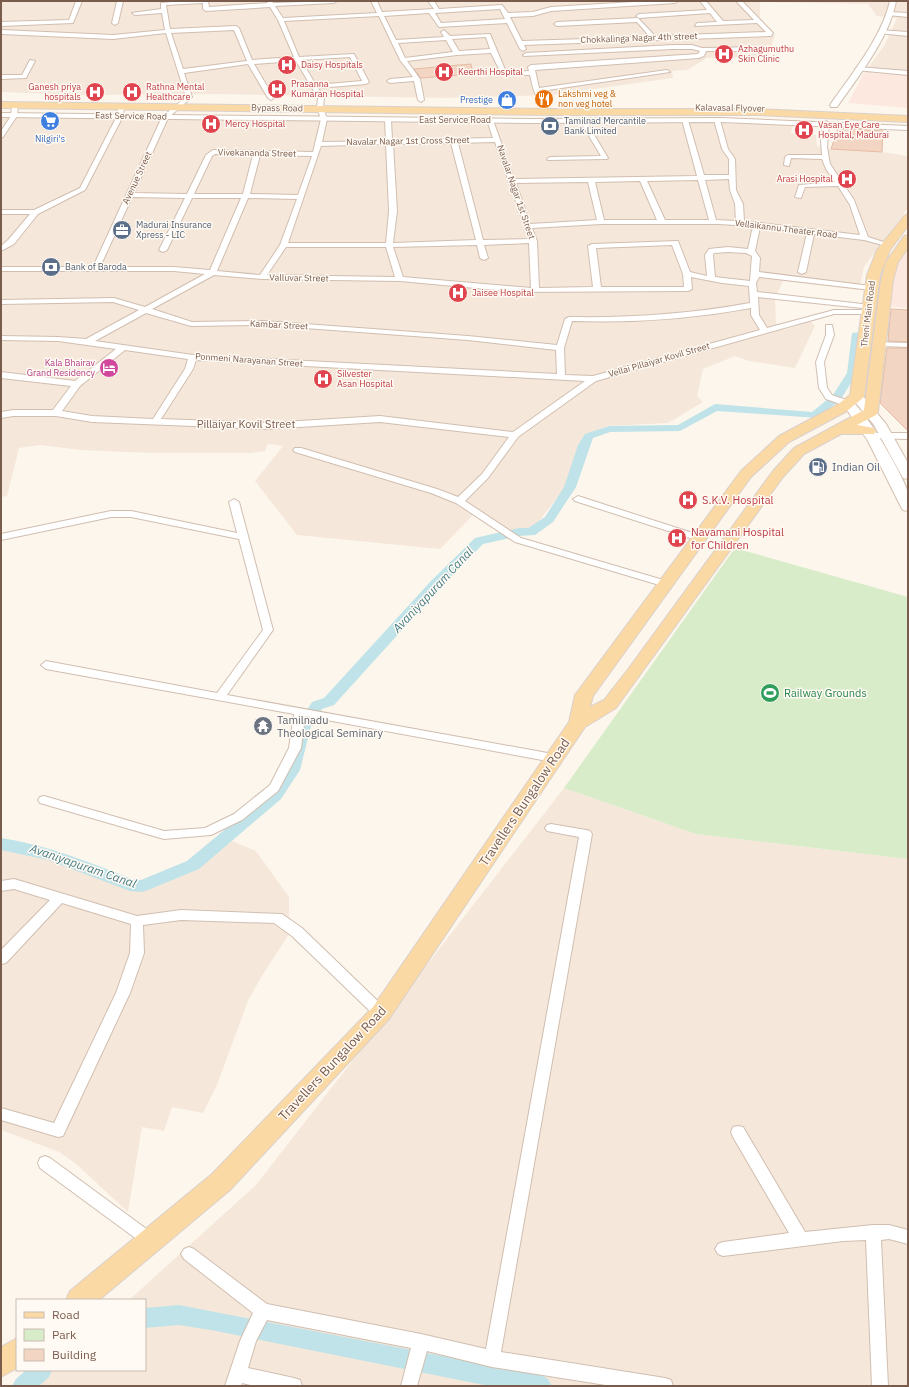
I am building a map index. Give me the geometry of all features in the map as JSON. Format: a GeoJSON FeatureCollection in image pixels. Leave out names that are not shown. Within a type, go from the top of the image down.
{"type":"FeatureCollection","features":[{"type":"Feature","properties":{"kind":"main road","name":"Bypass Road"},"geometry":{"type":"LineString","coordinates":[[1,100],[182,102],[552,110]]}},
{"type":"Feature","properties":{"kind":"main road","name":"Bypass Road"},"geometry":{"type":"LineString","coordinates":[[1,105],[15,110],[121,111],[182,102]]}},
{"type":"Feature","properties":{"kind":"main road"},"geometry":{"type":"LineString","coordinates":[[506,109],[547,104],[669,103],[834,105],[908,113]]}},
{"type":"Feature","properties":{"kind":"main road","name":"Kalavasal Flyover"},"geometry":{"type":"LineString","coordinates":[[552,110],[760,108],[908,113]]}},
{"type":"Feature","properties":{"kind":"main road"},"geometry":{"type":"LineString","coordinates":[[506,109],[566,117],[696,115],[908,123]]}},
{"type":"Feature","properties":{"kind":"main road","name":"Kalavasal Flyover"},"geometry":{"type":"LineString","coordinates":[[552,110],[759,112],[908,119]]}},
{"type":"Feature","properties":{"kind":"main road","name":"Theni Main Road"},"geometry":{"type":"LineString","coordinates":[[843,399],[865,335],[867,309],[880,256],[886,244],[908,218]]}},
{"type":"Feature","properties":{"kind":"main road","name":"Theni Main Road"},"geometry":{"type":"LineString","coordinates":[[876,431],[880,338],[892,262],[908,239]]}},
{"type":"Feature","properties":{"kind":"main road"},"geometry":{"type":"LineString","coordinates":[[843,399],[876,431],[907,469]]}},
{"type":"Feature","properties":{"kind":"main road","name":"Travellers Bungalow Road"},"geometry":{"type":"LineString","coordinates":[[80,1299],[221,1182],[381,1013],[578,723],[584,695],[746,474],[774,446],[819,419],[843,399]]}},
{"type":"Feature","properties":{"kind":"main road","name":"Travellers Bungalow Road"},"geometry":{"type":"LineString","coordinates":[[578,723],[610,704],[635,672],[778,474],[799,451],[837,430],[876,431]]}},
{"type":"Feature","properties":{"kind":"main road"},"geometry":{"type":"LineString","coordinates":[[876,431],[908,507]]}},
{"type":"Feature","properties":{"kind":"main road"},"geometry":{"type":"LineString","coordinates":[[764,456],[786,465]]}},
{"type":"Feature","properties":{"kind":"main road"},"geometry":{"type":"LineString","coordinates":[[712,520],[738,529]]}},
{"type":"Feature","properties":{"kind":"main road"},"geometry":{"type":"LineString","coordinates":[[1,1364],[16,1352]]}},
{"type":"Feature","properties":{"kind":"street"},"geometry":{"type":"LineString","coordinates":[[1,24],[71,22],[79,1]]}},
{"type":"Feature","properties":{"kind":"street"},"geometry":{"type":"LineString","coordinates":[[115,23],[120,1]]}},
{"type":"Feature","properties":{"kind":"street"},"geometry":{"type":"LineString","coordinates":[[205,1],[206,8],[270,3],[334,1]]}},
{"type":"Feature","properties":{"kind":"street"},"geometry":{"type":"LineString","coordinates":[[135,13],[162,5],[209,1]]}},
{"type":"Feature","properties":{"kind":"street"},"geometry":{"type":"LineString","coordinates":[[374,1],[394,42],[417,79],[421,100]]}},
{"type":"Feature","properties":{"kind":"street"},"geometry":{"type":"LineString","coordinates":[[431,1],[438,11]]}},
{"type":"Feature","properties":{"kind":"street"},"geometry":{"type":"LineString","coordinates":[[439,26],[482,22],[533,14],[551,8],[675,1]]}},
{"type":"Feature","properties":{"kind":"street"},"geometry":{"type":"LineString","coordinates":[[703,1],[722,23]]}},
{"type":"Feature","properties":{"kind":"street"},"geometry":{"type":"LineString","coordinates":[[739,1],[758,21]]}},
{"type":"Feature","properties":{"kind":"street"},"geometry":{"type":"LineString","coordinates":[[834,105],[858,70],[880,32],[890,14],[893,1]]}},
{"type":"Feature","properties":{"kind":"street"},"geometry":{"type":"LineString","coordinates":[[262,278],[284,245],[316,154],[324,119],[321,98],[297,58],[281,20],[270,3]]}},
{"type":"Feature","properties":{"kind":"street"},"geometry":{"type":"LineString","coordinates":[[281,20],[381,13],[438,11],[500,4],[521,43],[533,70],[537,90],[542,100]]}},
{"type":"Feature","properties":{"kind":"street"},"geometry":{"type":"LineString","coordinates":[[162,5],[168,32],[182,71],[182,102]]}},
{"type":"Feature","properties":{"kind":"street"},"geometry":{"type":"LineString","coordinates":[[431,11],[439,26],[458,53]]}},
{"type":"Feature","properties":{"kind":"street"},"geometry":{"type":"LineString","coordinates":[[639,16],[712,11]]}},
{"type":"Feature","properties":{"kind":"street"},"geometry":{"type":"LineString","coordinates":[[890,14],[908,15]]}},
{"type":"Feature","properties":{"kind":"street"},"geometry":{"type":"LineString","coordinates":[[557,24],[638,20],[653,37]]}},
{"type":"Feature","properties":{"kind":"street"},"geometry":{"type":"LineString","coordinates":[[697,24],[758,21]]}},
{"type":"Feature","properties":{"kind":"street","name":"Chokkalinga Nagar 4th street"},"geometry":{"type":"LineString","coordinates":[[521,43],[653,37],[771,34],[758,21]]}},
{"type":"Feature","properties":{"kind":"street"},"geometry":{"type":"LineString","coordinates":[[482,22],[504,74],[533,70],[699,56],[704,53],[703,50]]}},
{"type":"Feature","properties":{"kind":"street"},"geometry":{"type":"LineString","coordinates":[[1,41],[4,32],[113,37],[236,28],[250,62],[271,98]]}},
{"type":"Feature","properties":{"kind":"street"},"geometry":{"type":"LineString","coordinates":[[880,32],[908,34]]}},
{"type":"Feature","properties":{"kind":"street"},"geometry":{"type":"LineString","coordinates":[[394,42],[488,35]]}},
{"type":"Feature","properties":{"kind":"street"},"geometry":{"type":"LineString","coordinates":[[691,37],[695,48]]}},
{"type":"Feature","properties":{"kind":"street"},"geometry":{"type":"LineString","coordinates":[[526,55],[695,48],[703,50],[759,49]]}},
{"type":"Feature","properties":{"kind":"street"},"geometry":{"type":"LineString","coordinates":[[404,60],[458,53],[493,51]]}},
{"type":"Feature","properties":{"kind":"street"},"geometry":{"type":"LineString","coordinates":[[182,71],[250,62],[352,55],[366,82],[314,87]]}},
{"type":"Feature","properties":{"kind":"street"},"geometry":{"type":"LineString","coordinates":[[1,78],[24,76],[32,61]]}},
{"type":"Feature","properties":{"kind":"street"},"geometry":{"type":"LineString","coordinates":[[858,70],[908,72]]}},
{"type":"Feature","properties":{"kind":"street"},"geometry":{"type":"LineString","coordinates":[[537,90],[667,72]]}},
{"type":"Feature","properties":{"kind":"street"},"geometry":{"type":"LineString","coordinates":[[390,81],[417,79]]}},
{"type":"Feature","properties":{"kind":"street","name":"Avenue Street"},"geometry":{"type":"LineString","coordinates":[[96,268],[128,195],[165,117],[182,102]]}},
{"type":"Feature","properties":{"kind":"street"},"geometry":{"type":"LineString","coordinates":[[1,115],[15,110]]}},
{"type":"Feature","properties":{"kind":"street"},"geometry":{"type":"LineString","coordinates":[[1,136],[15,110]]}},
{"type":"Feature","properties":{"kind":"street"},"geometry":{"type":"LineString","coordinates":[[1,212],[35,212],[83,189],[121,111]]}},
{"type":"Feature","properties":{"kind":"street","name":"East Service Road"},"geometry":{"type":"LineString","coordinates":[[121,111],[165,117],[388,120],[717,120],[826,123],[908,128]]}},
{"type":"Feature","properties":{"kind":"street"},"geometry":{"type":"LineString","coordinates":[[388,120],[393,211],[389,245],[400,279]]}},
{"type":"Feature","properties":{"kind":"street","name":"Navalar Nagar 1st Street"},"geometry":{"type":"LineString","coordinates":[[490,120],[534,241],[535,290]]}},
{"type":"Feature","properties":{"kind":"street"},"geometry":{"type":"LineString","coordinates":[[685,120],[713,222]]}},
{"type":"Feature","properties":{"kind":"street"},"geometry":{"type":"LineString","coordinates":[[717,120],[725,149],[732,158],[733,190],[739,204],[740,223]]}},
{"type":"Feature","properties":{"kind":"street"},"geometry":{"type":"LineString","coordinates":[[550,159],[605,158],[583,121]]}},
{"type":"Feature","properties":{"kind":"street"},"geometry":{"type":"LineString","coordinates":[[826,123],[824,134],[826,157],[829,169],[848,196],[858,217],[864,238]]}},
{"type":"Feature","properties":{"kind":"street"},"geometry":{"type":"LineString","coordinates":[[454,140],[484,258]]}},
{"type":"Feature","properties":{"kind":"street","name":"Navalar Nagar 1st Cross Street"},"geometry":{"type":"LineString","coordinates":[[318,144],[389,141],[497,140]]}},
{"type":"Feature","properties":{"kind":"street","name":"Vivekananda Street"},"geometry":{"type":"LineString","coordinates":[[163,250],[209,155],[213,152],[316,154]]}},
{"type":"Feature","properties":{"kind":"street"},"geometry":{"type":"LineString","coordinates":[[87,342],[148,310],[211,274],[225,247],[246,196],[254,160],[258,154]]}},
{"type":"Feature","properties":{"kind":"street"},"geometry":{"type":"LineString","coordinates":[[787,165],[788,157],[790,156],[826,157]]}},
{"type":"Feature","properties":{"kind":"street"},"geometry":{"type":"LineString","coordinates":[[512,181],[733,177]]}},
{"type":"Feature","properties":{"kind":"street"},"geometry":{"type":"LineString","coordinates":[[591,179],[601,222]]}},
{"type":"Feature","properties":{"kind":"street"},"geometry":{"type":"LineString","coordinates":[[643,179],[662,222]]}},
{"type":"Feature","properties":{"kind":"street"},"geometry":{"type":"LineString","coordinates":[[799,197],[801,186],[804,185],[840,184]]}},
{"type":"Feature","properties":{"kind":"street"},"geometry":{"type":"LineString","coordinates":[[128,195],[300,197]]}},
{"type":"Feature","properties":{"kind":"street"},"geometry":{"type":"LineString","coordinates":[[1,249],[11,242],[35,212]]}},
{"type":"Feature","properties":{"kind":"street","name":"Vellaikannu Theater Road"},"geometry":{"type":"LineString","coordinates":[[528,226],[601,222],[740,223],[864,238],[886,244]]}},
{"type":"Feature","properties":{"kind":"street"},"geometry":{"type":"LineString","coordinates":[[750,251],[757,224]]}},
{"type":"Feature","properties":{"kind":"street"},"geometry":{"type":"LineString","coordinates":[[802,272],[811,231]]}},
{"type":"Feature","properties":{"kind":"street"},"geometry":{"type":"LineString","coordinates":[[284,245],[389,245],[534,241]]}},
{"type":"Feature","properties":{"kind":"street"},"geometry":{"type":"LineString","coordinates":[[1,242],[11,242]]}},
{"type":"Feature","properties":{"kind":"street"},"geometry":{"type":"LineString","coordinates":[[597,290],[592,246],[675,244],[687,274],[711,279],[753,284]]}},
{"type":"Feature","properties":{"kind":"street"},"geometry":{"type":"LineString","coordinates":[[711,279],[709,255],[712,251],[750,251],[756,257],[753,284],[755,315],[764,330]]}},
{"type":"Feature","properties":{"kind":"street","name":"Valluvar Street"},"geometry":{"type":"LineString","coordinates":[[1,269],[174,269],[211,274],[262,278],[400,279],[517,290],[688,289],[687,274]]}},
{"type":"Feature","properties":{"kind":"street"},"geometry":{"type":"LineString","coordinates":[[755,274],[871,288]]}},
{"type":"Feature","properties":{"kind":"street"},"geometry":{"type":"LineString","coordinates":[[754,294],[867,309]]}},
{"type":"Feature","properties":{"kind":"street","name":"Kambar Street"},"geometry":{"type":"LineString","coordinates":[[1,302],[114,300],[191,324],[264,324],[468,338],[560,348]]}},
{"type":"Feature","properties":{"kind":"street"},"geometry":{"type":"LineString","coordinates":[[561,376],[560,348],[569,319],[618,321],[660,319],[708,314],[754,305]]}},
{"type":"Feature","properties":{"kind":"street","name":"Vellai Pillaiyar Kovil Street"},"geometry":{"type":"LineString","coordinates":[[459,500],[485,476],[515,435],[594,378],[764,330],[834,312],[867,309]]}},
{"type":"Feature","properties":{"kind":"street"},"geometry":{"type":"LineString","coordinates":[[829,327],[830,335],[820,362],[823,388],[843,399]]}},
{"type":"Feature","properties":{"kind":"street","name":"Ponmeni Narayanan Street"},"geometry":{"type":"LineString","coordinates":[[1,338],[58,339],[193,357],[594,378]]}},
{"type":"Feature","properties":{"kind":"street"},"geometry":{"type":"LineString","coordinates":[[880,338],[908,345]]}},
{"type":"Feature","properties":{"kind":"street"},"geometry":{"type":"LineString","coordinates":[[56,413],[77,384],[123,347]]}},
{"type":"Feature","properties":{"kind":"street"},"geometry":{"type":"LineString","coordinates":[[154,422],[189,369],[193,357]]}},
{"type":"Feature","properties":{"kind":"street"},"geometry":{"type":"LineString","coordinates":[[1,375],[77,384]]}},
{"type":"Feature","properties":{"kind":"street","name":"Pillaiyar Kovil Street"},"geometry":{"type":"LineString","coordinates":[[1,415],[13,413],[56,413],[92,419],[267,426],[380,419],[515,435]]}},
{"type":"Feature","properties":{"kind":"street"},"geometry":{"type":"LineString","coordinates":[[876,431],[908,436]]}},
{"type":"Feature","properties":{"kind":"street"},"geometry":{"type":"LineString","coordinates":[[876,431],[908,445]]}},
{"type":"Feature","properties":{"kind":"street"},"geometry":{"type":"LineString","coordinates":[[298,450],[459,500],[518,540],[645,580],[666,584]]}},
{"type":"Feature","properties":{"kind":"street"},"geometry":{"type":"LineString","coordinates":[[578,499],[699,538]]}},
{"type":"Feature","properties":{"kind":"street"},"geometry":{"type":"LineString","coordinates":[[220,696],[268,630],[234,502]]}},
{"type":"Feature","properties":{"kind":"street"},"geometry":{"type":"LineString","coordinates":[[1,537],[111,514],[131,514],[243,537]]}},
{"type":"Feature","properties":{"kind":"street"},"geometry":{"type":"LineString","coordinates":[[46,665],[553,758]]}},
{"type":"Feature","properties":{"kind":"street"},"geometry":{"type":"LineString","coordinates":[[44,800],[164,835],[207,832],[238,818],[274,788],[295,748],[300,711]]}},
{"type":"Feature","properties":{"kind":"street"},"geometry":{"type":"LineString","coordinates":[[492,1359],[586,834],[551,828]]}},
{"type":"Feature","properties":{"kind":"street"},"geometry":{"type":"LineString","coordinates":[[1,886],[14,884],[137,922],[180,915],[277,918],[297,932],[381,1013]]}},
{"type":"Feature","properties":{"kind":"street"},"geometry":{"type":"LineString","coordinates":[[1,958],[59,898]]}},
{"type":"Feature","properties":{"kind":"street"},"geometry":{"type":"LineString","coordinates":[[1,1114],[58,1131],[123,993],[137,953],[137,922]]}},
{"type":"Feature","properties":{"kind":"street"},"geometry":{"type":"LineString","coordinates":[[738,1132],[801,1239]]}},
{"type":"Feature","properties":{"kind":"street"},"geometry":{"type":"LineString","coordinates":[[45,1163],[150,1241]]}},
{"type":"Feature","properties":{"kind":"street"},"geometry":{"type":"LineString","coordinates":[[873,1232],[880,1386]]}},
{"type":"Feature","properties":{"kind":"street"},"geometry":{"type":"LineString","coordinates":[[723,1249],[873,1232],[889,1232],[908,1237]]}},
{"type":"Feature","properties":{"kind":"street"},"geometry":{"type":"LineString","coordinates":[[189,1254],[259,1318],[420,1349],[665,1386]]}},
{"type":"Feature","properties":{"kind":"street"},"geometry":{"type":"LineString","coordinates":[[259,1318],[242,1357],[235,1380],[294,1386]]}},
{"type":"Feature","properties":{"kind":"street"},"geometry":{"type":"LineString","coordinates":[[409,1386],[420,1349]]}},
{"type":"Feature","properties":{"kind":"shaded area"},"geometry":{"type":"Polygon","coordinates":[[[1,1],[908,1],[908,75],[864,73],[884,46],[897,18],[877,16],[868,4],[760,2],[760,18],[775,35],[768,57],[707,58],[687,70],[672,71],[673,78],[551,95],[447,98],[216,94],[80,95],[1,92],[1,1]]]}},
{"type":"Feature","properties":{"kind":"shaded area"},"geometry":{"type":"Polygon","coordinates":[[[864,73],[908,75],[908,108],[848,103],[864,73]]]}},
{"type":"Feature","properties":{"kind":"shaded area"},"geometry":{"type":"Polygon","coordinates":[[[1,117],[526,124],[611,122],[793,124],[791,133],[816,135],[817,146],[831,149],[882,152],[908,156],[908,208],[864,267],[859,290],[783,281],[775,299],[776,323],[784,330],[810,321],[815,326],[795,368],[749,361],[735,356],[703,369],[697,396],[703,402],[668,423],[608,426],[585,435],[564,489],[535,526],[502,533],[473,515],[440,549],[297,535],[255,481],[283,446],[268,444],[265,451],[250,453],[150,453],[81,450],[40,445],[19,448],[7,496],[1,497],[1,117]]]}},
{"type":"Feature","properties":{"kind":"shaded area"},"geometry":{"type":"Polygon","coordinates":[[[908,244],[908,306],[905,308],[887,306],[894,264],[908,244]]]}},
{"type":"Feature","properties":{"kind":"shaded area"},"geometry":{"type":"Polygon","coordinates":[[[564,788],[696,834],[908,859],[908,1386],[32,1386],[51,1371],[146,1371],[146,1299],[130,1299],[256,1185],[564,788]]]}},
{"type":"Feature","properties":{"kind":"shaded area"},"geometry":{"type":"Polygon","coordinates":[[[232,841],[256,851],[289,897],[289,934],[260,979],[248,1001],[217,1085],[203,1113],[172,1107],[164,1131],[142,1127],[128,1212],[75,1163],[59,1152],[1,1130],[1,847],[41,854],[136,890],[162,884],[190,872],[232,841]]]}},
{"type":"Feature","properties":{"kind":"green space","name":"Railway Grounds"},"geometry":{"type":"Polygon","coordinates":[[[735,548],[908,597],[908,859],[696,834],[564,788],[735,548]]]}},
{"type":"Feature","properties":{"kind":"building","name":"Keerthi Hospital"},"geometry":{"type":"Polygon","coordinates":[[[471,64],[473,74],[421,78],[414,69],[471,64]]]}},
{"type":"Feature","properties":{"kind":"building"},"geometry":{"type":"Polygon","coordinates":[[[838,128],[883,131],[882,152],[831,149],[838,128]]]}},
{"type":"Feature","properties":{"kind":"building"},"geometry":{"type":"Polygon","coordinates":[[[891,309],[908,310],[908,342],[888,341],[891,309]]]}},
{"type":"Feature","properties":{"kind":"building"},"geometry":{"type":"Polygon","coordinates":[[[887,348],[908,348],[908,431],[880,403],[887,348]]]}},
{"type":"Feature","properties":{"kind":"waterway","name":"Avaniyapuram Canal"},"geometry":{"type":"LineString","coordinates":[[1,844],[18,846],[51,855],[130,885],[142,886],[193,865],[276,795],[293,770],[304,726],[317,705],[329,702],[436,584],[479,541],[519,532],[531,532],[549,519],[570,487],[584,445],[589,436],[609,429],[680,428],[715,407],[814,416],[837,397],[852,373],[856,335],[886,333],[908,312]]}},
{"type":"Feature","properties":{"kind":"waterway"},"geometry":{"type":"LineString","coordinates":[[146,1318],[179,1315],[211,1320],[541,1386]]}},
{"type":"Feature","properties":{"kind":"waterway"},"geometry":{"type":"LineString","coordinates":[[23,1386],[41,1371]]}},
{"type":"Feature","properties":{"kind":"place","name":"Azhagumuthu Skin Clinic"},"geometry":{"type":"Point","coordinates":[724,54]}},
{"type":"Feature","properties":{"kind":"place","name":"Daisy Hospitals"},"geometry":{"type":"Point","coordinates":[287,65]}},
{"type":"Feature","properties":{"kind":"place","name":"Keerthi Hospital"},"geometry":{"type":"Point","coordinates":[444,72]}},
{"type":"Feature","properties":{"kind":"place","name":"Prasanna Kumaran Hospital"},"geometry":{"type":"Point","coordinates":[277,89]}},
{"type":"Feature","properties":{"kind":"place","name":"Ganesh priya hospitals"},"geometry":{"type":"Point","coordinates":[95,92]}},
{"type":"Feature","properties":{"kind":"place","name":"Rathna Mental Healthcare"},"geometry":{"type":"Point","coordinates":[132,92]}},
{"type":"Feature","properties":{"kind":"place","name":"Lakshmi veg & non veg hotel"},"geometry":{"type":"Point","coordinates":[544,99]}},
{"type":"Feature","properties":{"kind":"place","name":"Prestige"},"geometry":{"type":"Point","coordinates":[507,100]}},
{"type":"Feature","properties":{"kind":"place","name":"Nilgiri's"},"geometry":{"type":"Point","coordinates":[50,121]}},
{"type":"Feature","properties":{"kind":"place","name":"Mercy Hospital"},"geometry":{"type":"Point","coordinates":[211,124]}},
{"type":"Feature","properties":{"kind":"place","name":"Tamilnad Mercantile Bank Limited"},"geometry":{"type":"Point","coordinates":[550,126]}},
{"type":"Feature","properties":{"kind":"place","name":"Vasan Eye Care Hospital, Madurai"},"geometry":{"type":"Point","coordinates":[804,130]}},
{"type":"Feature","properties":{"kind":"place","name":"Arasi Hospital"},"geometry":{"type":"Point","coordinates":[847,179]}},
{"type":"Feature","properties":{"kind":"place","name":"Madurai Insurance Xpress - LIC"},"geometry":{"type":"Point","coordinates":[122,230]}},
{"type":"Feature","properties":{"kind":"place","name":"Bank of Baroda"},"geometry":{"type":"Point","coordinates":[51,267]}},
{"type":"Feature","properties":{"kind":"place","name":"Jaisee Hospital"},"geometry":{"type":"Point","coordinates":[458,293]}},
{"type":"Feature","properties":{"kind":"place","name":"Kala Bhairav Grand Residency"},"geometry":{"type":"Point","coordinates":[109,368]}},
{"type":"Feature","properties":{"kind":"place","name":"Silvester Asan Hospital"},"geometry":{"type":"Point","coordinates":[323,379]}},
{"type":"Feature","properties":{"kind":"place","name":"Indian Oil"},"geometry":{"type":"Point","coordinates":[818,467]}},
{"type":"Feature","properties":{"kind":"place","name":"S.K.V. Hospital"},"geometry":{"type":"Point","coordinates":[688,500]}},
{"type":"Feature","properties":{"kind":"place","name":"Navamani Hospital for Children"},"geometry":{"type":"Point","coordinates":[677,538]}},
{"type":"Feature","properties":{"kind":"place","name":"Railway Grounds"},"geometry":{"type":"Point","coordinates":[770,693]}},
{"type":"Feature","properties":{"kind":"place","name":"Tamilnadu Theological Seminary"},"geometry":{"type":"Point","coordinates":[263,726]}}]}
